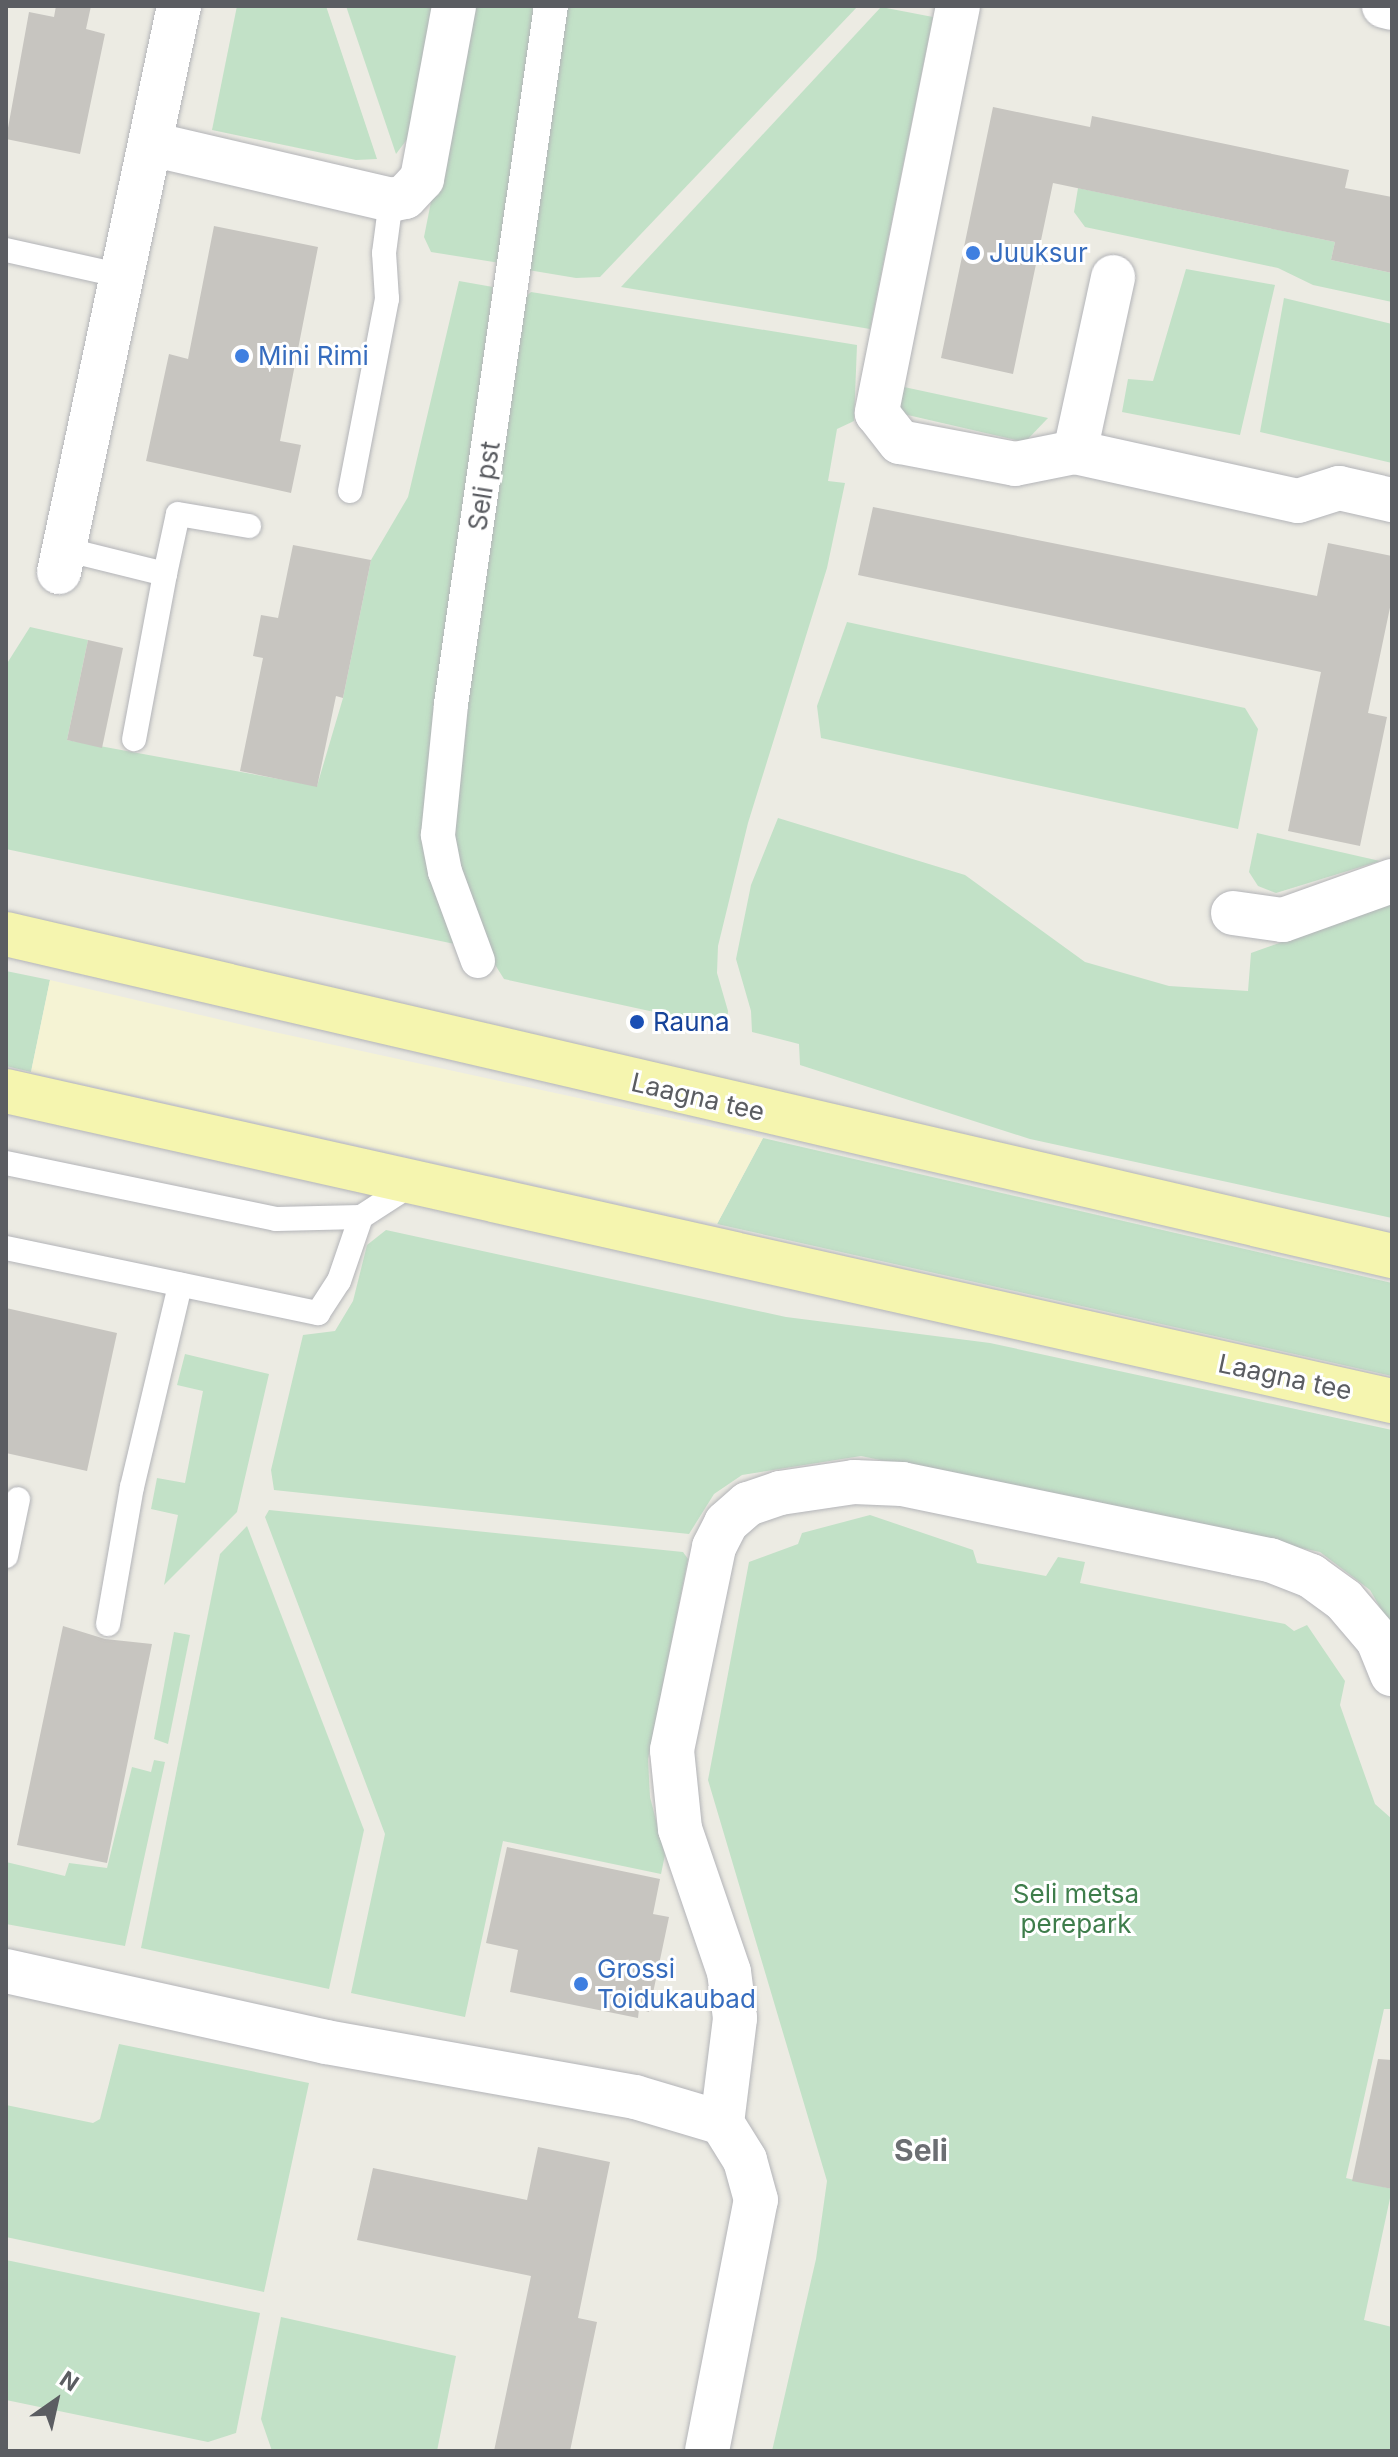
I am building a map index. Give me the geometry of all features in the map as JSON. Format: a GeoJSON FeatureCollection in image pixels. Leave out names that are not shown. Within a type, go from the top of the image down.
{"type":"FeatureCollection","features":[{"type":"Feature","properties":{"kind":"main road","name":"Laagna tee"},"geometry":{"type":"LineString","coordinates":[[6,934],[1392,1256]]}},
{"type":"Feature","properties":{"kind":"main road","name":"Laagna tee"},"geometry":{"type":"LineString","coordinates":[[6,1091],[1392,1401]]}},
{"type":"Feature","properties":{"kind":"street"},"geometry":{"type":"LineString","coordinates":[[61,560],[179,6]]}},
{"type":"Feature","properties":{"kind":"street"},"geometry":{"type":"LineString","coordinates":[[151,144],[391,200],[405,197],[422,179],[454,6]]}},
{"type":"Feature","properties":{"kind":"street","name":"Seli pst"},"geometry":{"type":"LineString","coordinates":[[478,961],[445,872],[438,835],[451,704],[551,6]]}},
{"type":"Feature","properties":{"kind":"street"},"geometry":{"type":"LineString","coordinates":[[958,6],[877,413],[900,442],[1015,464],[1075,452],[1298,501],[1339,488],[1392,500]]}},
{"type":"Feature","properties":{"kind":"street"},"geometry":{"type":"LineString","coordinates":[[1384,6],[1392,8]]}},
{"type":"Feature","properties":{"kind":"street"},"geometry":{"type":"LineString","coordinates":[[1075,452],[1113,277]]}},
{"type":"Feature","properties":{"kind":"street"},"geometry":{"type":"LineString","coordinates":[[1233,913],[1283,920],[1392,881]]}},
{"type":"Feature","properties":{"kind":"street"},"geometry":{"type":"LineString","coordinates":[[707,2451],[756,2200],[745,2160],[722,2123],[735,2018],[729,1972],[680,1829],[672,1750],[714,1547],[726,1523],[748,1504],[814,1486],[902,1484],[1270,1560],[1311,1576],[1344,1600],[1378,1640],[1392,1674]]}},
{"type":"Feature","properties":{"kind":"street"},"geometry":{"type":"LineString","coordinates":[[6,1971],[341,2045],[635,2097],[722,2123]]}},
{"type":"Feature","properties":{"kind":"lane"},"geometry":{"type":"LineString","coordinates":[[350,491],[387,299],[384,253],[391,200]]}},
{"type":"Feature","properties":{"kind":"lane"},"geometry":{"type":"LineString","coordinates":[[6,250],[122,276]]}},
{"type":"Feature","properties":{"kind":"lane"},"geometry":{"type":"LineString","coordinates":[[134,739],[178,514],[249,526]]}},
{"type":"Feature","properties":{"kind":"lane"},"geometry":{"type":"LineString","coordinates":[[61,560],[165,574]]}},
{"type":"Feature","properties":{"kind":"lane"},"geometry":{"type":"LineString","coordinates":[[6,1163],[276,1219],[361,1217],[415,1182]]}},
{"type":"Feature","properties":{"kind":"lane"},"geometry":{"type":"LineString","coordinates":[[6,1248],[318,1313],[339,1281],[361,1217]]}},
{"type":"Feature","properties":{"kind":"lane"},"geometry":{"type":"LineString","coordinates":[[108,1624],[132,1487],[180,1285]]}},
{"type":"Feature","properties":{"kind":"lane"},"geometry":{"type":"LineString","coordinates":[[6,1556],[18,1499]]}},
{"type":"Feature","properties":{"kind":"green space"},"geometry":{"type":"Polygon","coordinates":[[[237,6],[326,6],[377,159],[356,160],[212,130],[237,6]]]}},
{"type":"Feature","properties":{"kind":"green space"},"geometry":{"type":"Polygon","coordinates":[[[346,6],[438,6],[414,130],[396,154],[346,6]]]}},
{"type":"Feature","properties":{"kind":"green space"},"geometry":{"type":"Polygon","coordinates":[[[470,6],[534,6],[500,263],[431,252],[424,237],[470,6]]]}},
{"type":"Feature","properties":{"kind":"green space"},"geometry":{"type":"Polygon","coordinates":[[[565,6],[858,6],[600,277],[576,278],[528,270],[565,6]]]}},
{"type":"Feature","properties":{"kind":"green space"},"geometry":{"type":"Polygon","coordinates":[[[881,7],[933,17],[870,329],[621,287],[881,7]]]}},
{"type":"Feature","properties":{"kind":"green space"},"geometry":{"type":"Polygon","coordinates":[[[1078,188],[1335,242],[1331,260],[1392,273],[1392,302],[1313,285],[1278,268],[1085,227],[1074,212],[1078,188]]]}},
{"type":"Feature","properties":{"kind":"green space"},"geometry":{"type":"Polygon","coordinates":[[[1186,269],[1275,285],[1240,435],[1122,412],[1128,379],[1153,381],[1186,269]]]}},
{"type":"Feature","properties":{"kind":"green space"},"geometry":{"type":"Polygon","coordinates":[[[459,281],[493,287],[431,753],[464,946],[6,849],[6,665],[30,627],[88,640],[67,740],[317,786],[343,698],[371,560],[408,497],[459,281]]]}},
{"type":"Feature","properties":{"kind":"green space"},"geometry":{"type":"Polygon","coordinates":[[[531,292],[857,345],[854,421],[837,429],[828,481],[845,483],[827,568],[748,823],[718,946],[717,973],[728,1011],[727,1028],[504,979],[482,944],[444,834],[523,299],[531,292]]]}},
{"type":"Feature","properties":{"kind":"green space"},"geometry":{"type":"Polygon","coordinates":[[[1284,298],[1392,324],[1392,463],[1260,432],[1284,298]]]}},
{"type":"Feature","properties":{"kind":"green space"},"geometry":{"type":"Polygon","coordinates":[[[904,387],[1048,418],[1025,442],[899,413],[904,387]]]}},
{"type":"Feature","properties":{"kind":"green space"},"geometry":{"type":"Polygon","coordinates":[[[847,622],[1245,708],[1258,729],[1238,829],[821,738],[817,706],[847,622]]]}},
{"type":"Feature","properties":{"kind":"green space"},"geometry":{"type":"Polygon","coordinates":[[[778,818],[965,875],[1085,962],[1169,986],[1248,991],[1251,953],[1392,903],[1392,1218],[1030,1139],[800,1065],[799,1044],[752,1032],[751,1011],[736,959],[751,885],[778,818]]]}},
{"type":"Feature","properties":{"kind":"green space"},"geometry":{"type":"Polygon","coordinates":[[[1257,833],[1380,861],[1276,893],[1258,886],[1249,872],[1257,833]]]}},
{"type":"Feature","properties":{"kind":"green space"},"geometry":{"type":"Polygon","coordinates":[[[6,971],[50,980],[31,1072],[6,1066],[6,971]]]}},
{"type":"Feature","properties":{"kind":"green space"},"geometry":{"type":"Polygon","coordinates":[[[763,1138],[1392,1283],[1392,1376],[717,1224],[763,1138]]]}},
{"type":"Feature","properties":{"kind":"green space"},"geometry":{"type":"Polygon","coordinates":[[[386,1230],[786,1317],[990,1343],[1392,1430],[1392,1628],[1370,1590],[1320,1552],[861,1456],[742,1475],[714,1494],[689,1534],[274,1490],[271,1470],[303,1335],[335,1331],[353,1301],[367,1245],[386,1230]]]}},
{"type":"Feature","properties":{"kind":"green space"},"geometry":{"type":"Polygon","coordinates":[[[185,1354],[269,1374],[237,1512],[164,1585],[178,1515],[151,1509],[157,1478],[185,1483],[203,1391],[177,1385],[185,1354]]]}},
{"type":"Feature","properties":{"kind":"green space"},"geometry":{"type":"Polygon","coordinates":[[[269,1510],[683,1552],[688,1559],[648,1759],[650,1797],[665,1855],[661,1874],[503,1841],[465,2017],[351,1993],[385,1834],[265,1517],[269,1510]]]}},
{"type":"Feature","properties":{"kind":"green space","name":"Seli metsa perepark"},"geometry":{"type":"Polygon","coordinates":[[[870,1515],[973,1550],[977,1563],[1046,1576],[1058,1557],[1085,1562],[1080,1583],[1285,1624],[1294,1631],[1307,1625],[1345,1681],[1340,1705],[1375,1804],[1392,1819],[1392,2009],[1384,2009],[1346,2178],[1392,2189],[1364,2320],[1392,2327],[1392,2451],[772,2451],[816,2259],[827,2181],[708,1780],[749,1562],[798,1544],[802,1533],[870,1515]]]}},
{"type":"Feature","properties":{"kind":"green space"},"geometry":{"type":"Polygon","coordinates":[[[247,1526],[364,1830],[329,1989],[141,1948],[220,1554],[247,1526]]]}},
{"type":"Feature","properties":{"kind":"green space"},"geometry":{"type":"Polygon","coordinates":[[[174,1632],[190,1635],[168,1744],[154,1739],[174,1632]]]}},
{"type":"Feature","properties":{"kind":"green space"},"geometry":{"type":"Polygon","coordinates":[[[154,1760],[165,1762],[125,1946],[6,1924],[6,1862],[65,1876],[69,1863],[107,1868],[132,1767],[151,1772],[154,1760]]]}},
{"type":"Feature","properties":{"kind":"green space"},"geometry":{"type":"Polygon","coordinates":[[[119,2044],[309,2083],[264,2292],[6,2237],[6,2105],[93,2123],[100,2119],[119,2044]]]}},
{"type":"Feature","properties":{"kind":"green space"},"geometry":{"type":"Polygon","coordinates":[[[6,2260],[260,2313],[236,2433],[208,2442],[6,2400],[6,2260]]]}},
{"type":"Feature","properties":{"kind":"green space"},"geometry":{"type":"Polygon","coordinates":[[[281,2317],[456,2356],[437,2451],[272,2451],[261,2419],[281,2317]]]}},
{"type":"Feature","properties":{"kind":"sand"},"geometry":{"type":"Polygon","coordinates":[[[50,980],[763,1138],[717,1224],[31,1072],[50,980]]]}},
{"type":"Feature","properties":{"kind":"building"},"geometry":{"type":"Polygon","coordinates":[[[56,6],[91,6],[86,29],[105,34],[80,154],[6,139],[29,12],[54,17],[56,6]]]}},
{"type":"Feature","properties":{"kind":"building"},"geometry":{"type":"Polygon","coordinates":[[[993,107],[1090,127],[1092,116],[1349,170],[1345,188],[1392,197],[1392,273],[1331,260],[1335,242],[1053,183],[1013,374],[941,358],[993,107]]]}},
{"type":"Feature","properties":{"kind":"building","name":"Mini Rimi"},"geometry":{"type":"Polygon","coordinates":[[[214,226],[318,247],[280,441],[301,445],[291,493],[146,461],[169,354],[188,359],[214,226]]]}},
{"type":"Feature","properties":{"kind":"building"},"geometry":{"type":"Polygon","coordinates":[[[873,507],[1317,596],[1328,543],[1392,556],[1392,598],[1368,713],[1387,717],[1360,846],[1288,831],[1321,672],[858,575],[873,507]]]}},
{"type":"Feature","properties":{"kind":"building"},"geometry":{"type":"Polygon","coordinates":[[[293,545],[371,560],[343,698],[336,696],[317,787],[240,771],[263,658],[253,656],[261,615],[278,618],[293,545]]]}},
{"type":"Feature","properties":{"kind":"building"},"geometry":{"type":"Polygon","coordinates":[[[88,640],[123,648],[102,748],[67,740],[88,640]]]}},
{"type":"Feature","properties":{"kind":"building"},"geometry":{"type":"Polygon","coordinates":[[[6,1308],[117,1333],[87,1471],[6,1453],[6,1308]]]}},
{"type":"Feature","properties":{"kind":"building"},"geometry":{"type":"Polygon","coordinates":[[[63,1626],[105,1639],[152,1644],[107,1863],[17,1845],[63,1626]]]}},
{"type":"Feature","properties":{"kind":"building"},"geometry":{"type":"Polygon","coordinates":[[[507,1847],[660,1879],[653,1914],[669,1917],[649,2012],[639,2009],[638,2018],[510,1992],[518,1950],[486,1943],[507,1847]]]}},
{"type":"Feature","properties":{"kind":"building"},"geometry":{"type":"Polygon","coordinates":[[[1378,2059],[1392,2060],[1392,2189],[1352,2181],[1378,2059]]]}},
{"type":"Feature","properties":{"kind":"building"},"geometry":{"type":"Polygon","coordinates":[[[538,2147],[610,2162],[578,2318],[597,2322],[570,2451],[494,2451],[531,2276],[357,2240],[373,2168],[527,2200],[538,2147]]]}},
{"type":"Feature","properties":{"kind":"place","name":"Juuksur"},"geometry":{"type":"Point","coordinates":[973,253]}},
{"type":"Feature","properties":{"kind":"place","name":"Mini Rimi"},"geometry":{"type":"Point","coordinates":[242,356]}},
{"type":"Feature","properties":{"kind":"place","name":"Rauna"},"geometry":{"type":"Point","coordinates":[637,1022]}},
{"type":"Feature","properties":{"kind":"place","name":"Grossi Toidukaubad"},"geometry":{"type":"Point","coordinates":[581,1984]}},
{"type":"Feature","properties":{"kind":"district","name":"Seli"},"geometry":{"type":"Point","coordinates":[921,2150]}}]}
